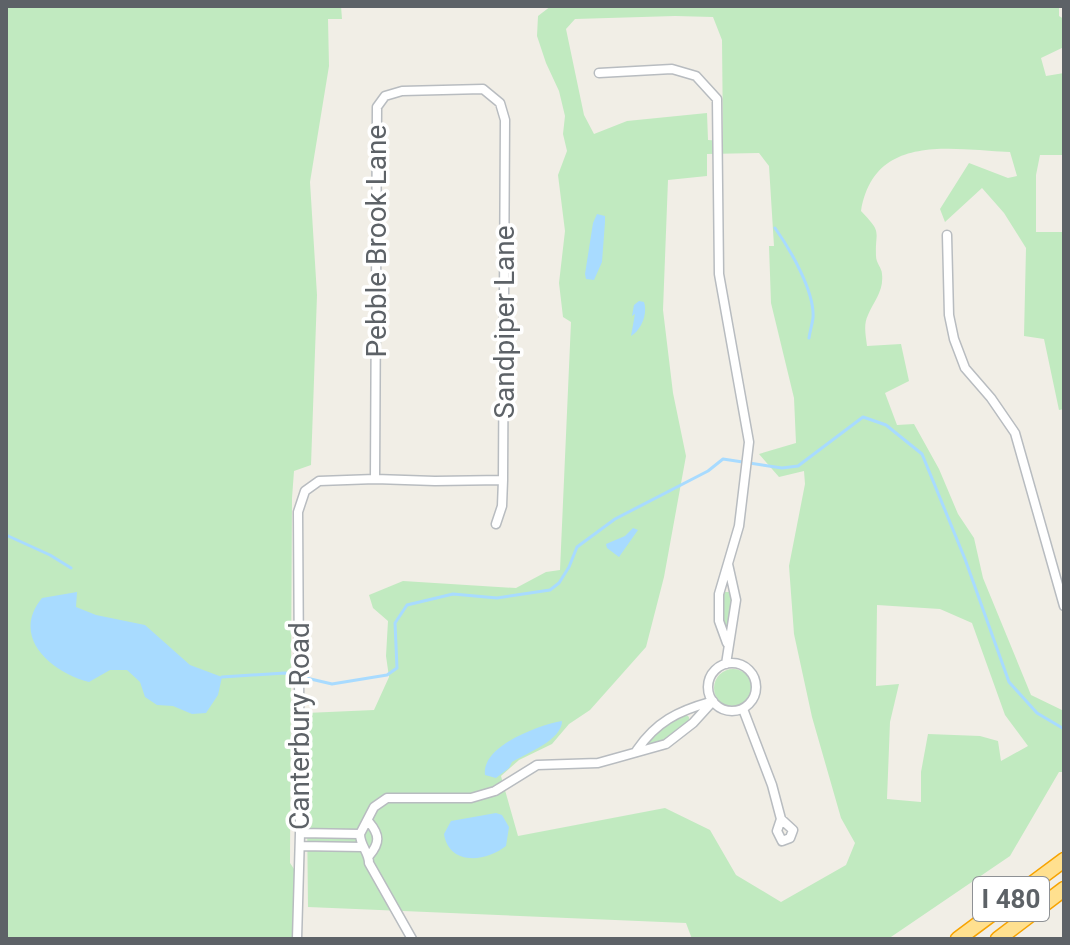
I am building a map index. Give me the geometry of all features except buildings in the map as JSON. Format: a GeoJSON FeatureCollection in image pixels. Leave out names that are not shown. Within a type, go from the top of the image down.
{"type":"FeatureCollection","features":[{"type":"Feature","properties":{"kind":"highway","name":"I 480"},"geometry":{"type":"LineString","coordinates":[[958,939],[1064,860]]}},
{"type":"Feature","properties":{"kind":"highway","name":"I 480"},"geometry":{"type":"LineString","coordinates":[[998,939],[1064,889]]}},
{"type":"Feature","properties":{"kind":"street"},"geometry":{"type":"LineString","coordinates":[[599,73],[672,69],[696,76],[717,99],[719,274],[749,442],[739,526],[719,594],[719,621],[727,643]]}},
{"type":"Feature","properties":{"kind":"street","name":"Pebble Brook Lane"},"geometry":{"type":"LineString","coordinates":[[375,479],[377,107],[385,96],[402,91],[483,89],[500,103],[505,120]]}},
{"type":"Feature","properties":{"kind":"street","name":"Sandpiper Lane"},"geometry":{"type":"LineString","coordinates":[[496,524],[502,506],[503,480],[505,120]]}},
{"type":"Feature","properties":{"kind":"street"},"geometry":{"type":"LineString","coordinates":[[947,235],[949,315],[954,339],[965,368],[1015,433],[1064,606]]}},
{"type":"Feature","properties":{"kind":"street"},"geometry":{"type":"LineString","coordinates":[[375,479],[503,480]]}},
{"type":"Feature","properties":{"kind":"street","name":"Canterbury Road"},"geometry":{"type":"LineString","coordinates":[[297,939],[300,846],[298,512],[305,491],[319,481],[375,479]]}},
{"type":"Feature","properties":{"kind":"street"},"geometry":{"type":"LineString","coordinates":[[726,664],[736,600],[727,563]]}},
{"type":"Feature","properties":{"kind":"street"},"geometry":{"type":"LineString","coordinates":[[726,664],[741,665],[753,675],[754,698],[743,709],[727,710],[713,701],[708,687],[709,679],[713,672],[726,664]]}},
{"type":"Feature","properties":{"kind":"street"},"geometry":{"type":"LineString","coordinates":[[412,939],[362,847],[360,834],[369,822],[374,807],[387,798],[471,798],[495,791],[537,765],[598,763],[666,744],[693,723],[713,701]]}},
{"type":"Feature","properties":{"kind":"street"},"geometry":{"type":"LineString","coordinates":[[636,750],[649,733],[666,719],[685,709],[713,701]]}},
{"type":"Feature","properties":{"kind":"street"},"geometry":{"type":"LineString","coordinates":[[743,709],[763,759],[781,819]]}},
{"type":"Feature","properties":{"kind":"street"},"geometry":{"type":"LineString","coordinates":[[369,822],[378,840],[377,847],[369,856]]}},
{"type":"Feature","properties":{"kind":"street"},"geometry":{"type":"LineString","coordinates":[[300,833],[360,834]]}},
{"type":"Feature","properties":{"kind":"street"},"geometry":{"type":"LineString","coordinates":[[300,846],[362,847]]}},
{"type":"Feature","properties":{"kind":"green space"},"geometry":{"type":"Polygon","coordinates":[[[6,6],[341,6],[342,19],[328,19],[329,66],[310,182],[317,295],[311,465],[294,471],[292,498],[290,863],[294,869],[294,939],[6,939],[6,6]]]}},
{"type":"Feature","properties":{"kind":"green space"},"geometry":{"type":"Polygon","coordinates":[[[551,6],[1059,6],[1059,16],[1064,19],[1064,47],[1041,58],[1046,76],[1064,73],[1064,155],[1040,155],[1036,175],[1036,232],[1064,232],[1064,409],[1059,410],[1044,339],[1024,336],[1026,248],[1004,213],[982,188],[945,222],[940,209],[969,163],[1008,178],[1017,176],[1010,152],[940,149],[898,157],[881,168],[869,186],[861,211],[875,228],[876,259],[882,274],[880,291],[866,323],[867,346],[901,344],[909,381],[885,393],[897,425],[914,424],[939,469],[958,514],[974,538],[983,578],[1031,695],[1064,711],[1064,772],[1059,772],[1010,856],[888,939],[692,939],[686,923],[308,907],[306,713],[374,710],[389,677],[386,656],[388,621],[373,608],[369,595],[403,581],[516,588],[546,572],[560,570],[571,322],[563,317],[559,283],[565,231],[558,175],[567,151],[563,134],[565,116],[559,91],[537,36],[538,16],[551,6]],[[713,17],[575,19],[566,29],[584,115],[594,134],[627,121],[707,113],[708,140],[723,141],[722,40],[713,17]],[[759,153],[707,154],[707,176],[668,180],[663,310],[673,393],[686,456],[664,577],[646,647],[590,710],[569,724],[552,744],[519,760],[501,776],[518,836],[665,808],[710,830],[736,875],[781,902],[846,865],[855,843],[841,818],[812,717],[794,634],[789,566],[805,484],[804,471],[779,477],[759,454],[796,443],[794,398],[771,303],[769,246],[774,246],[769,166],[759,153]],[[877,605],[876,686],[899,684],[890,722],[887,799],[921,802],[921,772],[928,734],[980,736],[998,741],[1001,761],[1028,746],[1005,715],[972,623],[940,609],[877,605]]]}},
{"type":"Feature","properties":{"kind":"green space"},"geometry":{"type":"Polygon","coordinates":[[[725,592],[734,596],[728,634],[722,620],[722,595],[725,592]]]}},
{"type":"Feature","properties":{"kind":"green space"},"geometry":{"type":"Polygon","coordinates":[[[733,669],[746,675],[752,688],[746,701],[733,707],[720,701],[714,688],[720,675],[733,669]]]}},
{"type":"Feature","properties":{"kind":"green space"},"geometry":{"type":"Polygon","coordinates":[[[684,713],[689,717],[689,723],[666,739],[647,745],[648,738],[684,713]]]}},
{"type":"Feature","properties":{"kind":"water"},"geometry":{"type":"Polygon","coordinates":[[[597,214],[605,216],[605,222],[602,262],[594,280],[586,279],[585,274],[597,214]]]}},
{"type":"Feature","properties":{"kind":"water"},"geometry":{"type":"Polygon","coordinates":[[[644,302],[645,307],[643,321],[631,336],[634,305],[644,302]]]}},
{"type":"Feature","properties":{"kind":"water"},"geometry":{"type":"Polygon","coordinates":[[[633,528],[638,530],[619,557],[607,548],[606,544],[625,536],[633,528]]]}},
{"type":"Feature","properties":{"kind":"water"},"geometry":{"type":"Polygon","coordinates":[[[77,592],[76,607],[96,615],[145,625],[190,665],[222,677],[218,695],[206,713],[192,714],[173,706],[157,705],[145,697],[140,682],[127,670],[110,670],[89,682],[49,661],[33,639],[30,626],[33,612],[42,598],[77,592]]]}},
{"type":"Feature","properties":{"kind":"water"},"geometry":{"type":"Polygon","coordinates":[[[562,721],[550,740],[512,762],[496,778],[485,775],[486,765],[502,746],[526,732],[562,721]]]}},
{"type":"Feature","properties":{"kind":"water"},"geometry":{"type":"Polygon","coordinates":[[[496,813],[502,815],[509,827],[506,846],[479,858],[453,852],[444,834],[451,821],[496,813]]]}},
{"type":"Feature","properties":{"kind":"waterway"},"geometry":{"type":"LineString","coordinates":[[775,228],[794,259],[810,296],[813,318],[809,338]]}},
{"type":"Feature","properties":{"kind":"waterway"},"geometry":{"type":"LineString","coordinates":[[222,677],[285,673],[332,684],[387,675],[397,668],[395,623],[407,605],[453,594],[497,598],[550,590],[559,583],[577,547],[615,519],[708,471],[723,459],[782,468],[798,466],[863,417],[886,425],[922,454],[965,559],[1009,682],[1037,713],[1064,729]]}},
{"type":"Feature","properties":{"kind":"waterway"},"geometry":{"type":"LineString","coordinates":[[6,535],[71,568]]}}]}
